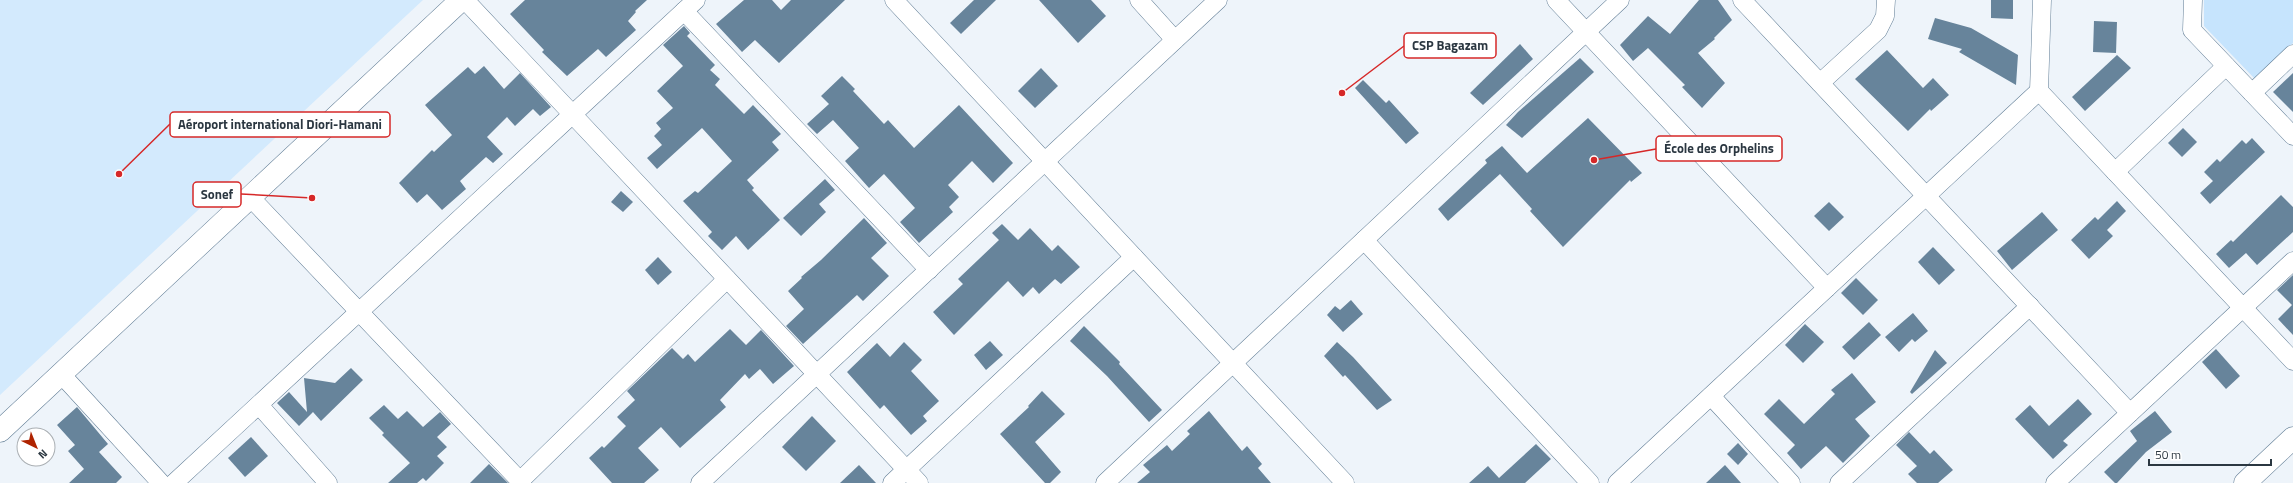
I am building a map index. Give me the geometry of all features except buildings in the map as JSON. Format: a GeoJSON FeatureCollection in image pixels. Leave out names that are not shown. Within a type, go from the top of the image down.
{"type":"FeatureCollection","features":[{"type":"Feature","properties":{"kind":"street"},"geometry":{"type":"LineString","coordinates":[[0,430],[461,0]]}},
{"type":"Feature","properties":{"kind":"street"},"geometry":{"type":"LineString","coordinates":[[465,0],[919,483]]}},
{"type":"Feature","properties":{"kind":"street"},"geometry":{"type":"LineString","coordinates":[[894,0],[1345,483]]}},
{"type":"Feature","properties":{"kind":"street"},"geometry":{"type":"LineString","coordinates":[[1139,0],[1175,40]]}},
{"type":"Feature","properties":{"kind":"street"},"geometry":{"type":"LineString","coordinates":[[700,483],[1218,0]]}},
{"type":"Feature","properties":{"kind":"street"},"geometry":{"type":"LineString","coordinates":[[1556,0],[1827,288]]}},
{"type":"Feature","properties":{"kind":"street"},"geometry":{"type":"LineString","coordinates":[[1115,480],[1233,363],[1620,0]]}},
{"type":"Feature","properties":{"kind":"street"},"geometry":{"type":"LineString","coordinates":[[1742,0],[2130,413]]}},
{"type":"Feature","properties":{"kind":"street"},"geometry":{"type":"LineString","coordinates":[[1820,83],[1878,30],[1885,16],[1886,0]]}},
{"type":"Feature","properties":{"kind":"street"},"geometry":{"type":"LineString","coordinates":[[2042,0],[2039,92],[2293,361]]}},
{"type":"Feature","properties":{"kind":"street"},"geometry":{"type":"LineString","coordinates":[[2193,0],[2192,30],[2293,136]]}},
{"type":"Feature","properties":{"kind":"street"},"geometry":{"type":"LineString","coordinates":[[174,483],[690,6],[928,270]]}},
{"type":"Feature","properties":{"kind":"street"},"geometry":{"type":"LineString","coordinates":[[2252,93],[2293,54]]}},
{"type":"Feature","properties":{"kind":"street"},"geometry":{"type":"LineString","coordinates":[[2115,172],[2226,66]]}},
{"type":"Feature","properties":{"kind":"street"},"geometry":{"type":"LineString","coordinates":[[1617,483],[2039,92]]}},
{"type":"Feature","properties":{"kind":"street"},"geometry":{"type":"LineString","coordinates":[[250,197],[521,482],[728,279]]}},
{"type":"Feature","properties":{"kind":"street"},"geometry":{"type":"LineString","coordinates":[[1364,240],[1590,483]]}},
{"type":"Feature","properties":{"kind":"street"},"geometry":{"type":"LineString","coordinates":[[892,483],[1134,257]]}},
{"type":"Feature","properties":{"kind":"street"},"geometry":{"type":"LineString","coordinates":[[2055,483],[2293,261]]}},
{"type":"Feature","properties":{"kind":"street"},"geometry":{"type":"LineString","coordinates":[[1839,483],[2030,306]]}},
{"type":"Feature","properties":{"kind":"street"},"geometry":{"type":"LineString","coordinates":[[60,374],[161,483]]}},
{"type":"Feature","properties":{"kind":"street"},"geometry":{"type":"LineString","coordinates":[[1711,396],[1791,483]]}},
{"type":"Feature","properties":{"kind":"street"},"geometry":{"type":"LineString","coordinates":[[259,405],[328,483]]}},
{"type":"Feature","properties":{"kind":"street"},"geometry":{"type":"LineString","coordinates":[[2245,483],[2293,438]]}},
{"type":"Feature","properties":{"kind":"shaded area"},"geometry":{"type":"Polygon","coordinates":[[[0,0],[423,0],[0,395],[0,0]]]}},
{"type":"Feature","properties":{"kind":"shaded area"},"geometry":{"type":"Polygon","coordinates":[[[2204,0],[2293,0],[2293,43],[2255,79],[2204,26],[2204,0]]]}},
{"type":"Feature","properties":{"kind":"place","name":"CSP Bagazam"},"geometry":{"type":"Point","coordinates":[1342,93]}},
{"type":"Feature","properties":{"kind":"place","name":"École des Orphelins"},"geometry":{"type":"Point","coordinates":[1594,160]}},
{"type":"Feature","properties":{"kind":"place","name":"Aéroport international Diori-Hamani"},"geometry":{"type":"Point","coordinates":[119,174]}},
{"type":"Feature","properties":{"kind":"place","name":"Sonef"},"geometry":{"type":"Point","coordinates":[312,198]}}]}
